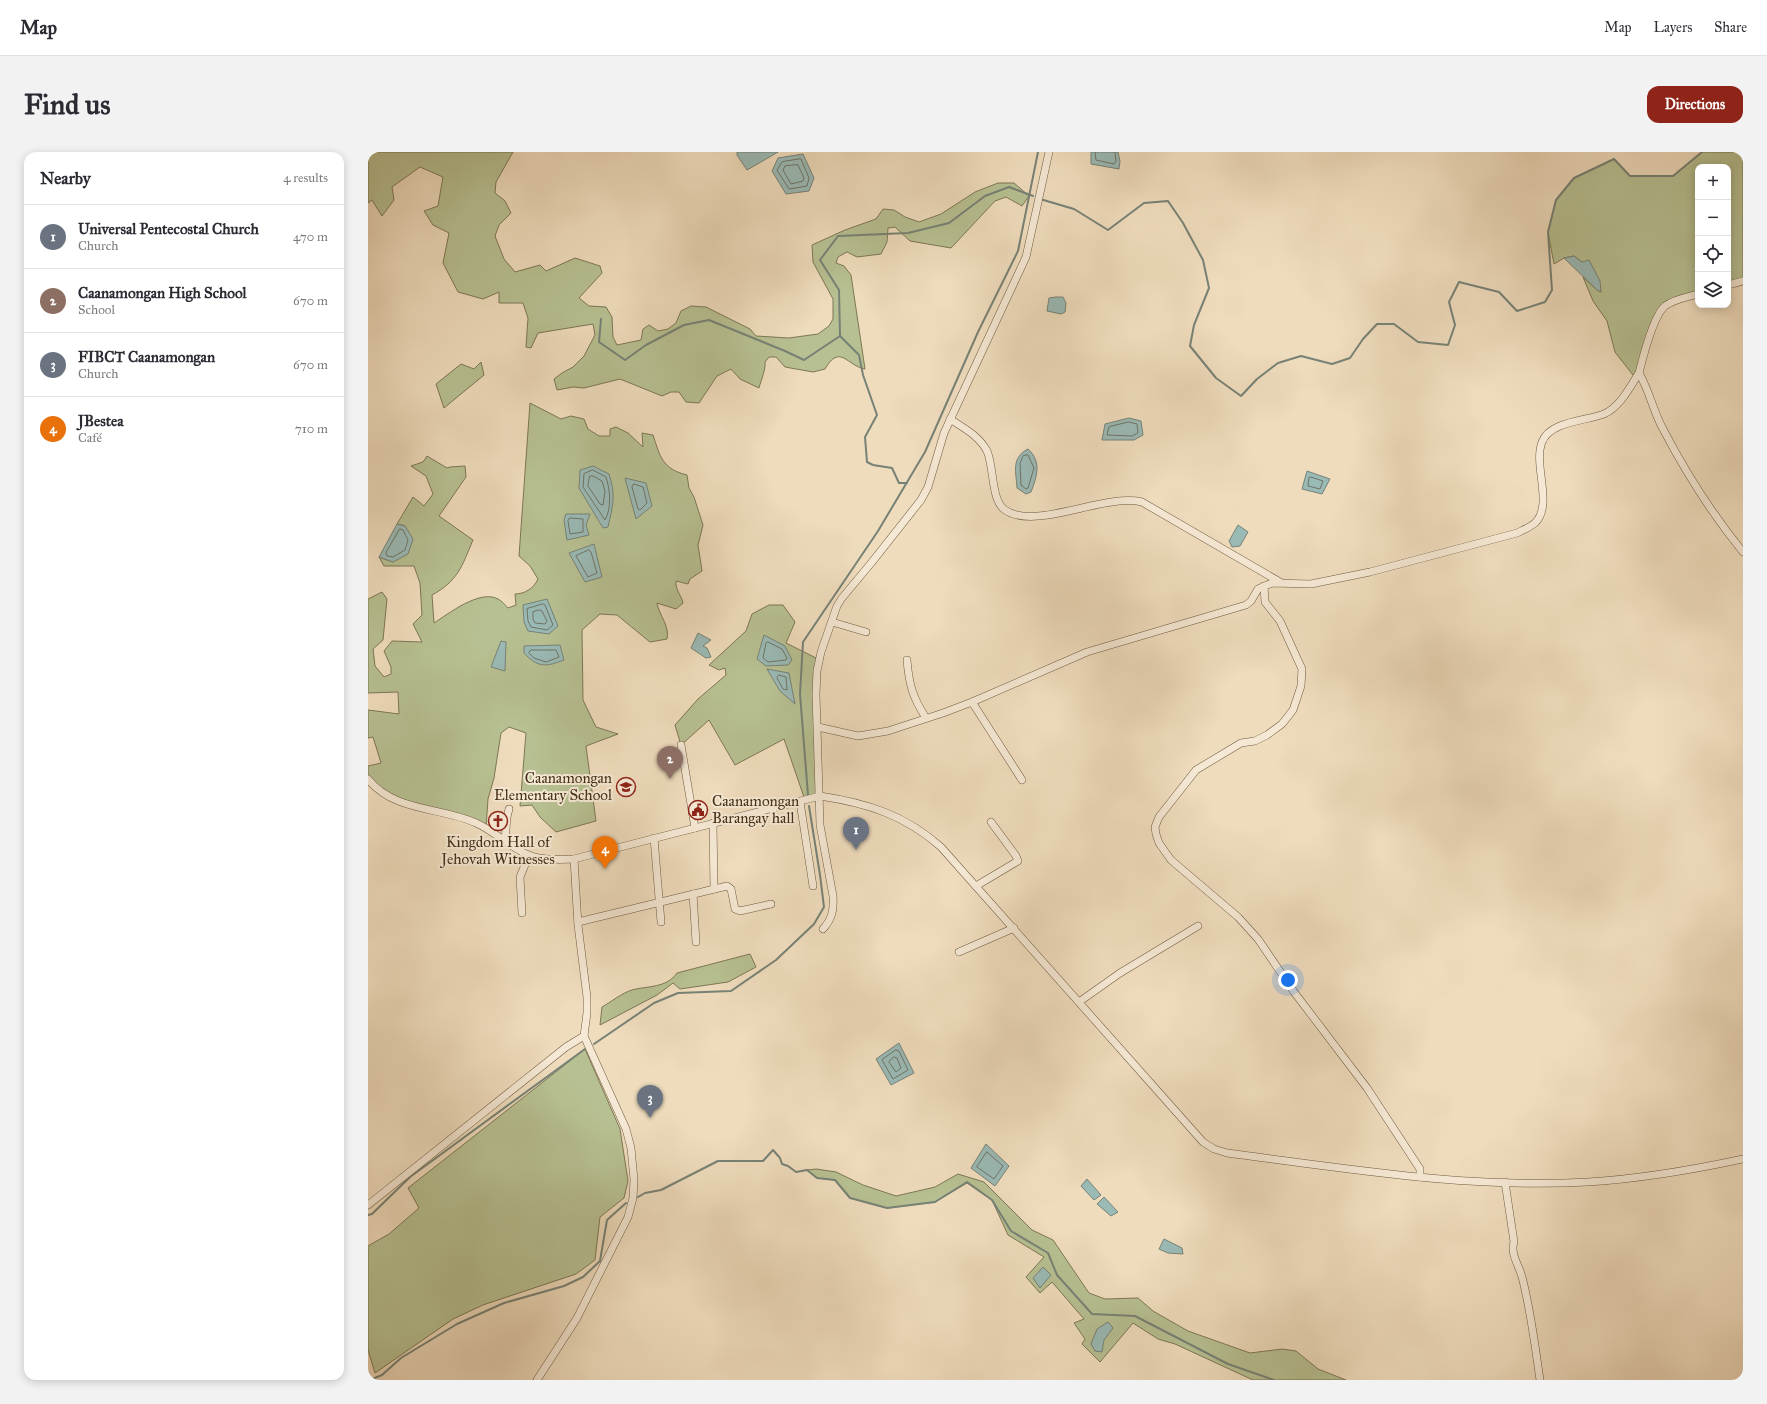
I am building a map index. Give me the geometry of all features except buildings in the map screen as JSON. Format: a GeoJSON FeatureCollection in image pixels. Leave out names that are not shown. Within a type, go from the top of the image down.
{"type":"FeatureCollection","features":[{"type":"Feature","properties":{"kind":"street"},"geometry":{"type":"LineString","coordinates":[[823,929],[830,921],[834,908],[821,830],[816,694],[817,671],[821,652],[842,598],[921,500],[928,487],[938,448],[950,419],[1026,257],[1049,152]]}},
{"type":"Feature","properties":{"kind":"street"},"geometry":{"type":"LineString","coordinates":[[1731,284],[1743,281]]}},
{"type":"Feature","properties":{"kind":"street"},"geometry":{"type":"LineString","coordinates":[[950,419],[972,433],[986,450],[990,459],[998,501],[1003,509],[1008,512],[1019,516],[1035,516],[1124,500],[1142,502],[1281,582],[1295,585],[1311,584],[1370,572],[1517,532],[1536,523],[1541,513],[1543,503],[1539,464],[1540,453],[1542,442],[1547,434],[1561,425],[1604,414],[1617,405],[1639,373],[1645,350],[1658,315],[1665,306],[1674,301],[1695,295]]}},
{"type":"Feature","properties":{"kind":"street"},"geometry":{"type":"LineString","coordinates":[[1639,373],[1648,388],[1662,428],[1690,478],[1716,518],[1743,552]]}},
{"type":"Feature","properties":{"kind":"street"},"geometry":{"type":"LineString","coordinates":[[818,726],[848,734],[868,735],[926,718],[972,702],[1087,652],[1246,605],[1251,601],[1258,589],[1281,582]]}},
{"type":"Feature","properties":{"kind":"street"},"geometry":{"type":"LineString","coordinates":[[1264,586],[1265,602],[1280,621],[1302,669],[1301,686],[1293,710],[1282,724],[1267,735],[1254,741],[1241,743],[1196,770],[1156,822],[1156,834],[1159,843],[1171,860],[1238,917],[1258,939],[1294,992],[1367,1088],[1420,1169],[1420,1177]]}},
{"type":"Feature","properties":{"kind":"street"},"geometry":{"type":"LineString","coordinates":[[832,622],[866,632]]}},
{"type":"Feature","properties":{"kind":"street"},"geometry":{"type":"LineString","coordinates":[[907,660],[909,684],[919,708],[926,718]]}},
{"type":"Feature","properties":{"kind":"street"},"geometry":{"type":"LineString","coordinates":[[972,702],[1022,780]]}},
{"type":"Feature","properties":{"kind":"street"},"geometry":{"type":"LineString","coordinates":[[681,745],[695,828]]}},
{"type":"Feature","properties":{"kind":"street"},"geometry":{"type":"LineString","coordinates":[[368,779],[382,793],[394,800],[474,822],[529,855],[552,860],[574,859],[820,796],[854,802],[884,812],[912,824],[941,847],[1203,1142],[1214,1149],[1227,1153],[1420,1177],[1505,1182],[1588,1182],[1670,1173],[1743,1159]]}},
{"type":"Feature","properties":{"kind":"street"},"geometry":{"type":"LineString","coordinates":[[800,802],[813,886]]}},
{"type":"Feature","properties":{"kind":"street"},"geometry":{"type":"LineString","coordinates":[[505,841],[509,809]]}},
{"type":"Feature","properties":{"kind":"street"},"geometry":{"type":"LineString","coordinates":[[976,886],[1018,861],[1016,856],[991,822]]}},
{"type":"Feature","properties":{"kind":"street"},"geometry":{"type":"LineString","coordinates":[[713,823],[714,889]]}},
{"type":"Feature","properties":{"kind":"street"},"geometry":{"type":"LineString","coordinates":[[654,838],[661,922]]}},
{"type":"Feature","properties":{"kind":"street"},"geometry":{"type":"LineString","coordinates":[[522,913],[520,877],[529,855]]}},
{"type":"Feature","properties":{"kind":"street"},"geometry":{"type":"LineString","coordinates":[[537,1380],[577,1318],[628,1217],[633,1198],[634,1166],[626,1129],[584,1036],[587,997],[578,922],[574,859]]}},
{"type":"Feature","properties":{"kind":"street"},"geometry":{"type":"LineString","coordinates":[[578,922],[659,901],[729,886],[735,909],[737,910],[740,911],[771,904]]}},
{"type":"Feature","properties":{"kind":"street"},"geometry":{"type":"LineString","coordinates":[[693,894],[696,942]]}},
{"type":"Feature","properties":{"kind":"street"},"geometry":{"type":"LineString","coordinates":[[1079,1002],[1120,973],[1198,926]]}},
{"type":"Feature","properties":{"kind":"street"},"geometry":{"type":"LineString","coordinates":[[959,952],[1014,928]]}},
{"type":"Feature","properties":{"kind":"street"},"geometry":{"type":"LineString","coordinates":[[368,1205],[566,1048],[584,1036]]}},
{"type":"Feature","properties":{"kind":"street"},"geometry":{"type":"LineString","coordinates":[[1505,1182],[1514,1242],[1512,1248],[1529,1304],[1540,1380]]}},
{"type":"Feature","properties":{"kind":"green space"},"geometry":{"type":"Polygon","coordinates":[[[368,152],[513,152],[496,182],[495,193],[505,201],[511,213],[499,225],[495,236],[504,259],[515,272],[540,265],[546,271],[575,258],[600,266],[602,273],[579,298],[589,306],[606,307],[612,317],[613,337],[617,345],[641,340],[643,329],[649,325],[658,331],[668,329],[676,323],[681,311],[691,306],[706,307],[750,329],[756,336],[789,338],[818,334],[829,326],[833,319],[833,299],[813,262],[812,245],[845,230],[876,219],[883,209],[894,210],[905,217],[919,222],[941,214],[975,192],[998,183],[1014,183],[1029,196],[1022,206],[1006,197],[995,201],[951,248],[910,241],[895,227],[888,228],[887,242],[881,254],[857,257],[847,252],[838,257],[836,263],[844,266],[851,275],[865,369],[840,357],[830,361],[825,369],[813,372],[785,367],[776,357],[769,357],[765,362],[759,388],[740,379],[731,369],[717,376],[699,403],[686,402],[679,392],[671,392],[662,396],[620,379],[584,388],[573,387],[557,390],[554,379],[573,367],[584,356],[595,335],[593,324],[538,333],[531,348],[526,347],[528,318],[523,303],[499,303],[499,292],[483,299],[458,292],[443,263],[449,233],[433,225],[424,211],[438,206],[443,177],[420,167],[392,187],[394,200],[382,216],[372,200],[368,203],[368,152]]]}},
{"type":"Feature","properties":{"kind":"green space"},"geometry":{"type":"Polygon","coordinates":[[[1702,152],[1743,152],[1743,281],[1731,284],[1731,164],[1695,164],[1695,295],[1674,301],[1658,315],[1639,373],[1633,375],[1615,352],[1607,321],[1593,301],[1583,277],[1601,292],[1582,262],[1574,256],[1564,258],[1554,264],[1548,232],[1556,200],[1574,178],[1614,159],[1630,176],[1673,176],[1702,152]]]}},
{"type":"Feature","properties":{"kind":"green space"},"geometry":{"type":"Polygon","coordinates":[[[481,362],[484,375],[444,408],[436,384],[461,364],[474,369],[481,362]]]}},
{"type":"Feature","properties":{"kind":"green space"},"geometry":{"type":"Polygon","coordinates":[[[530,403],[561,419],[571,416],[584,419],[588,429],[599,436],[610,436],[610,429],[616,427],[628,433],[643,447],[642,433],[653,435],[663,461],[672,469],[687,475],[689,488],[694,497],[703,525],[698,545],[702,571],[690,579],[688,584],[676,581],[676,587],[683,603],[676,609],[657,603],[666,625],[668,634],[667,639],[650,642],[617,615],[600,614],[582,630],[583,700],[596,727],[618,734],[586,746],[596,821],[556,832],[540,817],[532,805],[520,806],[526,733],[509,727],[501,733],[494,778],[488,799],[486,828],[397,801],[368,777],[368,766],[381,763],[373,737],[368,738],[368,710],[399,714],[398,692],[368,693],[368,599],[382,592],[387,599],[383,640],[373,649],[375,666],[384,677],[391,674],[391,667],[384,651],[392,641],[422,642],[413,624],[422,615],[420,583],[414,566],[384,566],[379,557],[393,562],[405,526],[397,524],[413,497],[424,506],[433,494],[426,476],[411,466],[423,462],[427,456],[447,468],[465,466],[466,477],[439,516],[473,540],[458,572],[448,584],[432,595],[434,623],[464,604],[482,597],[498,599],[508,608],[516,605],[515,594],[529,590],[538,579],[530,566],[519,556],[530,403]]]}},
{"type":"Feature","properties":{"kind":"green space"},"geometry":{"type":"Polygon","coordinates":[[[769,605],[783,605],[795,622],[786,643],[816,658],[820,796],[805,800],[784,739],[735,765],[709,720],[681,745],[675,725],[698,699],[726,675],[725,668],[719,670],[709,665],[746,631],[752,614],[769,605]]]}},
{"type":"Feature","properties":{"kind":"green space"},"geometry":{"type":"Polygon","coordinates":[[[750,954],[756,967],[728,982],[680,989],[673,983],[657,995],[600,1025],[602,1007],[628,991],[656,986],[673,978],[677,973],[750,954]]]}},
{"type":"Feature","properties":{"kind":"green space"},"geometry":{"type":"Polygon","coordinates":[[[585,1049],[620,1129],[628,1181],[624,1198],[600,1217],[595,1260],[576,1274],[483,1305],[453,1319],[375,1373],[368,1350],[368,1246],[389,1234],[419,1208],[408,1188],[585,1049]]]}},
{"type":"Feature","properties":{"kind":"green space"},"geometry":{"type":"Polygon","coordinates":[[[816,1169],[836,1172],[863,1185],[896,1196],[935,1187],[958,1174],[984,1182],[1032,1230],[1053,1240],[1089,1293],[1105,1299],[1138,1298],[1153,1311],[1188,1331],[1250,1353],[1282,1349],[1296,1351],[1318,1369],[1346,1380],[1253,1380],[1175,1344],[1158,1339],[1133,1323],[1100,1362],[1082,1344],[1085,1339],[1074,1323],[1084,1319],[1052,1282],[1040,1293],[1026,1277],[1044,1257],[1008,1235],[992,1200],[967,1183],[935,1202],[887,1208],[850,1198],[835,1180],[817,1178],[807,1170],[816,1169]]]}},
{"type":"Feature","properties":{"kind":"water"},"geometry":{"type":"Polygon","coordinates":[[[737,152],[778,152],[747,170],[737,155],[737,152]]]}},
{"type":"Feature","properties":{"kind":"water"},"geometry":{"type":"Polygon","coordinates":[[[1091,152],[1118,152],[1120,161],[1119,169],[1091,164],[1091,152]]]}},
{"type":"Feature","properties":{"kind":"water"},"geometry":{"type":"Polygon","coordinates":[[[803,154],[814,178],[809,191],[786,194],[772,171],[778,158],[803,154]]]}},
{"type":"Feature","properties":{"kind":"water"},"geometry":{"type":"Polygon","coordinates":[[[1574,256],[1582,262],[1589,260],[1600,281],[1601,292],[1597,290],[1564,258],[1574,256]]]}},
{"type":"Feature","properties":{"kind":"water"},"geometry":{"type":"Polygon","coordinates":[[[1063,297],[1066,303],[1065,312],[1061,314],[1047,311],[1049,298],[1063,297]]]}},
{"type":"Feature","properties":{"kind":"water"},"geometry":{"type":"Polygon","coordinates":[[[1129,418],[1141,421],[1143,435],[1134,440],[1102,440],[1105,424],[1129,418]]]}},
{"type":"Feature","properties":{"kind":"water"},"geometry":{"type":"Polygon","coordinates":[[[1028,449],[1035,459],[1037,469],[1031,492],[1026,494],[1017,488],[1016,466],[1019,456],[1028,449]]]}},
{"type":"Feature","properties":{"kind":"water"},"geometry":{"type":"Polygon","coordinates":[[[593,466],[609,474],[611,482],[613,500],[608,527],[603,528],[579,488],[580,470],[593,466]]]}},
{"type":"Feature","properties":{"kind":"water"},"geometry":{"type":"Polygon","coordinates":[[[1307,471],[1330,479],[1322,494],[1302,489],[1307,471]]]}},
{"type":"Feature","properties":{"kind":"water"},"geometry":{"type":"Polygon","coordinates":[[[625,478],[646,483],[652,506],[636,519],[625,478]]]}},
{"type":"Feature","properties":{"kind":"water"},"geometry":{"type":"Polygon","coordinates":[[[566,514],[590,514],[586,525],[589,535],[567,540],[564,520],[566,514]]]}},
{"type":"Feature","properties":{"kind":"water"},"geometry":{"type":"Polygon","coordinates":[[[397,524],[405,526],[413,539],[408,554],[393,562],[379,557],[397,524]]]}},
{"type":"Feature","properties":{"kind":"water"},"geometry":{"type":"Polygon","coordinates":[[[1238,525],[1248,532],[1240,546],[1232,547],[1229,541],[1238,525]]]}},
{"type":"Feature","properties":{"kind":"water"},"geometry":{"type":"Polygon","coordinates":[[[594,544],[602,577],[585,582],[569,553],[594,544]]]}},
{"type":"Feature","properties":{"kind":"water"},"geometry":{"type":"Polygon","coordinates":[[[547,599],[558,626],[549,634],[528,631],[524,622],[523,605],[547,599]]]}},
{"type":"Feature","properties":{"kind":"water"},"geometry":{"type":"Polygon","coordinates":[[[698,633],[711,640],[703,646],[707,648],[711,657],[706,658],[691,648],[698,633]]]}},
{"type":"Feature","properties":{"kind":"water"},"geometry":{"type":"Polygon","coordinates":[[[764,635],[785,646],[792,660],[788,665],[766,666],[757,659],[764,635]]]}},
{"type":"Feature","properties":{"kind":"water"},"geometry":{"type":"Polygon","coordinates":[[[501,641],[506,642],[505,671],[491,667],[501,641]]]}},
{"type":"Feature","properties":{"kind":"water"},"geometry":{"type":"Polygon","coordinates":[[[560,645],[564,660],[552,664],[538,664],[524,653],[524,646],[560,645]]]}},
{"type":"Feature","properties":{"kind":"water"},"geometry":{"type":"Polygon","coordinates":[[[767,669],[789,673],[795,704],[780,691],[767,669]]]}},
{"type":"Feature","properties":{"kind":"water"},"geometry":{"type":"Polygon","coordinates":[[[899,1043],[914,1073],[891,1085],[876,1059],[899,1043]]]}},
{"type":"Feature","properties":{"kind":"water"},"geometry":{"type":"Polygon","coordinates":[[[986,1144],[1009,1166],[995,1186],[971,1168],[986,1144]]]}},
{"type":"Feature","properties":{"kind":"water"},"geometry":{"type":"Polygon","coordinates":[[[1087,1179],[1101,1195],[1094,1200],[1081,1186],[1087,1179]]]}},
{"type":"Feature","properties":{"kind":"water"},"geometry":{"type":"Polygon","coordinates":[[[1104,1197],[1118,1212],[1111,1216],[1097,1204],[1104,1197]]]}},
{"type":"Feature","properties":{"kind":"water"},"geometry":{"type":"Polygon","coordinates":[[[1164,1239],[1182,1248],[1183,1254],[1168,1253],[1159,1249],[1164,1239]]]}},
{"type":"Feature","properties":{"kind":"water"},"geometry":{"type":"Polygon","coordinates":[[[1043,1267],[1051,1275],[1040,1288],[1033,1278],[1043,1267]]]}},
{"type":"Feature","properties":{"kind":"water"},"geometry":{"type":"Polygon","coordinates":[[[1108,1322],[1113,1328],[1104,1340],[1102,1352],[1095,1351],[1091,1344],[1097,1329],[1108,1322]]]}},
{"type":"Feature","properties":{"kind":"waterway"},"geometry":{"type":"LineString","coordinates":[[808,795],[800,694],[803,642],[878,531],[925,452],[978,332],[1018,251],[1038,152]]}},
{"type":"Feature","properties":{"kind":"waterway"},"geometry":{"type":"LineString","coordinates":[[1040,199],[1074,209],[1108,230],[1144,203],[1168,201],[1183,223],[1203,260],[1209,288],[1194,325],[1190,346],[1216,378],[1241,396],[1257,379],[1278,363],[1301,356],[1332,364],[1350,358],[1363,339],[1377,324],[1394,324],[1418,342],[1448,345],[1455,325],[1449,302],[1459,282],[1499,292],[1517,311],[1545,302],[1552,290],[1548,232],[1556,200],[1574,178],[1614,159],[1630,176],[1673,176],[1702,152]]}},
{"type":"Feature","properties":{"kind":"waterway"},"geometry":{"type":"LineString","coordinates":[[601,319],[599,342],[625,360],[646,345],[684,325],[709,320],[804,360],[840,336],[839,290],[820,260],[838,236],[908,233],[949,223],[985,196],[1009,187],[1033,196]]}},
{"type":"Feature","properties":{"kind":"waterway"},"geometry":{"type":"LineString","coordinates":[[840,336],[859,355],[863,375],[877,415],[865,437],[867,462],[873,465],[892,468],[899,483],[907,483]]}},
{"type":"Feature","properties":{"kind":"waterway"},"geometry":{"type":"LineString","coordinates":[[594,1044],[654,1003],[678,993],[731,991],[776,960],[814,924],[824,907],[809,806]]}},
{"type":"Feature","properties":{"kind":"waterway"},"geometry":{"type":"LineString","coordinates":[[368,1215],[372,1214],[410,1177],[585,1049]]}},
{"type":"Feature","properties":{"kind":"waterway"},"geometry":{"type":"LineString","coordinates":[[638,1197],[645,1193],[661,1190],[718,1161],[763,1161],[773,1150],[780,1158],[782,1164],[788,1166],[796,1172],[807,1170],[817,1178],[835,1180],[850,1198],[887,1208],[935,1202],[967,1182],[992,1200],[1011,1231],[1048,1253],[1057,1275],[1092,1314],[1135,1316],[1228,1364],[1274,1380]]}},
{"type":"Feature","properties":{"kind":"waterway"},"geometry":{"type":"LineString","coordinates":[[370,1380],[382,1375],[401,1358],[457,1324],[504,1303],[564,1286],[583,1277],[600,1261],[607,1220],[626,1203]]}},
{"type":"Feature","properties":{"kind":"place","name":"Caanamongan High School"},"geometry":{"type":"Point","coordinates":[670,779]}},
{"type":"Feature","properties":{"kind":"place","name":"Caanamongan Elementary School"},"geometry":{"type":"Point","coordinates":[626,787]}},
{"type":"Feature","properties":{"kind":"place","name":"Caanamongan Barangay hall"},"geometry":{"type":"Point","coordinates":[698,810]}},
{"type":"Feature","properties":{"kind":"place","name":"Kingdom Hall of Jehovah Witnesses"},"geometry":{"type":"Point","coordinates":[498,821]}},
{"type":"Feature","properties":{"kind":"place","name":"Universal Pentecostal Church"},"geometry":{"type":"Point","coordinates":[856,850]}},
{"type":"Feature","properties":{"kind":"place","name":"JBestea"},"geometry":{"type":"Point","coordinates":[605,869]}},
{"type":"Feature","properties":{"kind":"place","name":"FIBCT Caanamongan"},"geometry":{"type":"Point","coordinates":[650,1118]}}]}
